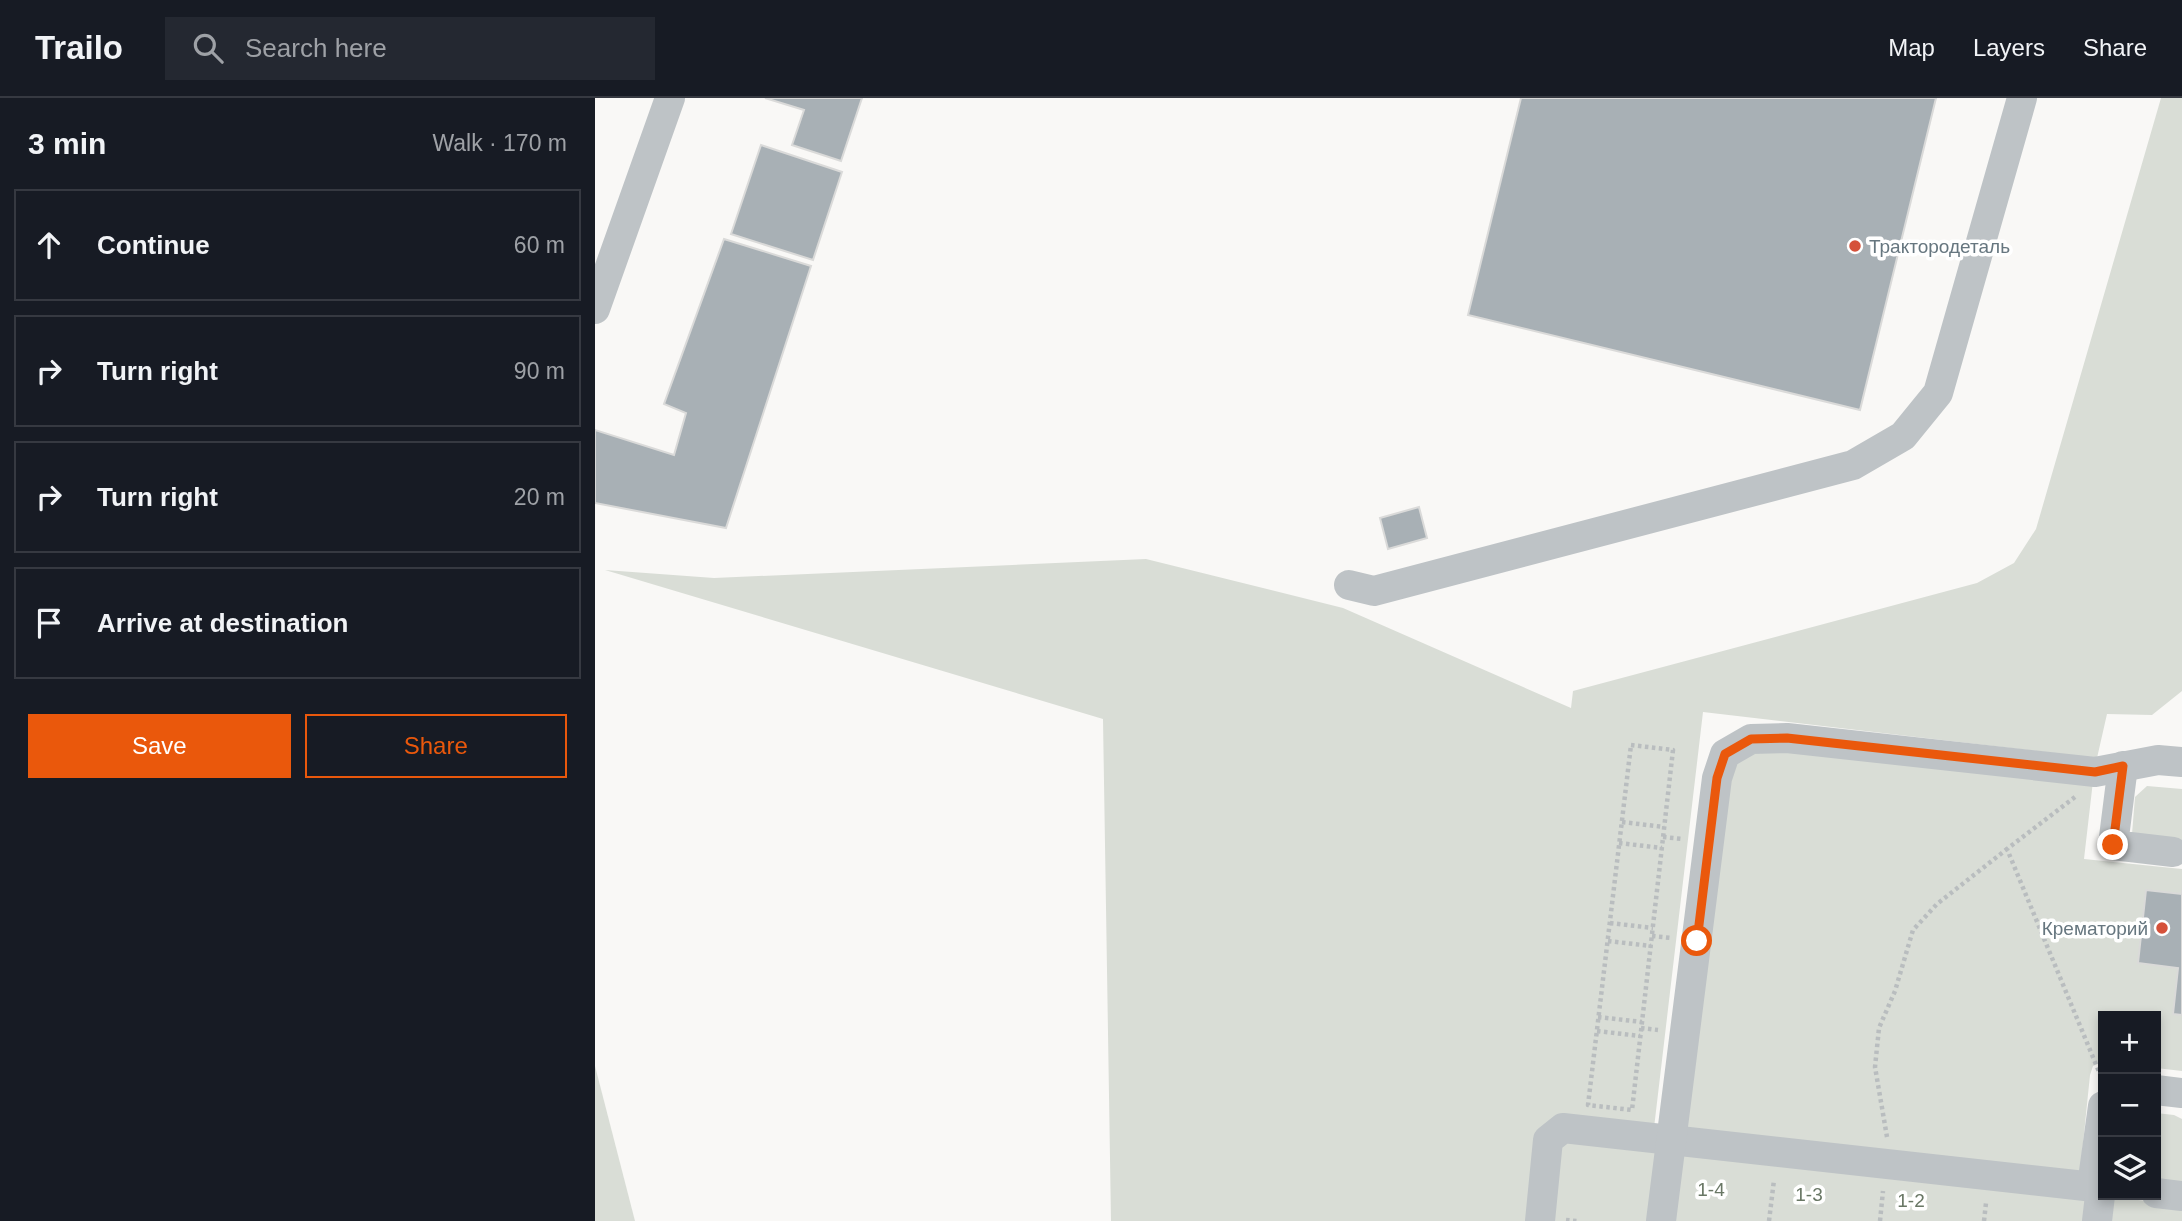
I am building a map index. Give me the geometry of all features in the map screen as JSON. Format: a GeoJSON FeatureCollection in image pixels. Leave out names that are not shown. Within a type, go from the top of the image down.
{"type":"FeatureCollection","features":[{"type":"Feature","properties":{"kind":"lane"},"geometry":{"type":"LineString","coordinates":[[595,309],[670,98]]}},
{"type":"Feature","properties":{"kind":"lane"},"geometry":{"type":"LineString","coordinates":[[1349,584],[1374,591],[1853,465],[1903,436],[1938,393],[2022,98]]}},
{"type":"Feature","properties":{"kind":"lane"},"geometry":{"type":"LineString","coordinates":[[1661,1221],[1717,778],[1725,754],[1751,739],[1787,738],[2109,769],[2158,760],[2182,762]]}},
{"type":"Feature","properties":{"kind":"lane"},"geometry":{"type":"LineString","coordinates":[[2109,769],[2113,845],[2173,852]]}},
{"type":"Feature","properties":{"kind":"lane"},"geometry":{"type":"LineString","coordinates":[[2161,1091],[2182,1093]]}},
{"type":"Feature","properties":{"kind":"lane"},"geometry":{"type":"LineString","coordinates":[[1540,1221],[1548,1140],[1563,1128],[2098,1187]]}},
{"type":"Feature","properties":{"kind":"lane"},"geometry":{"type":"LineString","coordinates":[[2161,1194],[2182,1196]]}},
{"type":"Feature","properties":{"kind":"lane"},"geometry":{"type":"LineString","coordinates":[[2097,1221],[2098,1200]]}},
{"type":"Feature","properties":{"kind":"path"},"geometry":{"type":"LineString","coordinates":[[1631,745],[1673,750],[1664,827],[1632,1110],[1588,1105],[1631,745]]}},
{"type":"Feature","properties":{"kind":"path"},"geometry":{"type":"LineString","coordinates":[[1887,1163],[1887,1127],[1875,1067],[1879,1028],[1895,991],[1913,930],[1937,905],[2109,769]]}},
{"type":"Feature","properties":{"kind":"path"},"geometry":{"type":"LineString","coordinates":[[1622,822],[1664,827]]}},
{"type":"Feature","properties":{"kind":"path"},"geometry":{"type":"LineString","coordinates":[[1619,843],[1662,848]]}},
{"type":"Feature","properties":{"kind":"path"},"geometry":{"type":"LineString","coordinates":[[2007,849],[2100,1074]]}},
{"type":"Feature","properties":{"kind":"path"},"geometry":{"type":"LineString","coordinates":[[1610,923],[1653,928]]}},
{"type":"Feature","properties":{"kind":"path"},"geometry":{"type":"LineString","coordinates":[[1608,941],[1651,946]]}},
{"type":"Feature","properties":{"kind":"path"},"geometry":{"type":"LineString","coordinates":[[1598,1017],[1642,1021]]}},
{"type":"Feature","properties":{"kind":"path"},"geometry":{"type":"LineString","coordinates":[[1597,1031],[1640,1036]]}},
{"type":"Feature","properties":{"kind":"path"},"geometry":{"type":"LineString","coordinates":[[1769,1221],[1778,1151]]}},
{"type":"Feature","properties":{"kind":"green space"},"geometry":{"type":"Polygon","coordinates":[[[2161,98],[2182,98],[2182,691],[2152,715],[2107,714],[2097,758],[1703,712],[1652,1145],[2098,1195],[2098,1200],[2138,1200],[2182,1205],[2182,1221],[1111,1221],[1103,719],[605,570],[714,578],[1146,559],[1343,608],[1571,708],[1573,691],[1977,583],[2014,563],[2036,529],[2161,98]]]}},
{"type":"Feature","properties":{"kind":"green space"},"geometry":{"type":"Polygon","coordinates":[[[1785,750],[2093,781],[2084,859],[2182,869],[2182,894],[2146,890],[2138,963],[2178,968],[2173,1013],[2182,1015],[2182,1071],[2161,1069],[2161,1011],[2098,1011],[2098,1064],[2093,1066],[2090,1075],[2080,1173],[1685,1128],[1725,786],[1735,764],[1753,753],[1785,750]]]}},
{"type":"Feature","properties":{"kind":"green space"},"geometry":{"type":"Polygon","coordinates":[[[2147,786],[2182,789],[2182,846],[2132,834],[2135,797],[2147,786]]]}},
{"type":"Feature","properties":{"kind":"green space"},"geometry":{"type":"Polygon","coordinates":[[[595,1066],[635,1221],[595,1221],[595,1066]]]}},
{"type":"Feature","properties":{"kind":"green space"},"geometry":{"type":"Polygon","coordinates":[[[2161,1114],[2182,1119],[2182,1186],[2161,1184],[2161,1114]]]}},
{"type":"Feature","properties":{"kind":"building"},"geometry":{"type":"Polygon","coordinates":[[[765,98],[862,98],[841,161],[792,145],[804,110],[765,98]]]}},
{"type":"Feature","properties":{"kind":"building"},"geometry":{"type":"Polygon","coordinates":[[[1521,98],[1936,98],[1860,410],[1468,315],[1521,98]]]}},
{"type":"Feature","properties":{"kind":"building"},"geometry":{"type":"Polygon","coordinates":[[[761,145],[842,172],[813,260],[731,234],[761,145]]]}},
{"type":"Feature","properties":{"kind":"building"},"geometry":{"type":"Polygon","coordinates":[[[724,239],[811,266],[726,528],[595,503],[595,430],[674,455],[686,413],[664,404],[724,239]]]}},
{"type":"Feature","properties":{"kind":"building"},"geometry":{"type":"Polygon","coordinates":[[[1419,507],[1427,538],[1388,549],[1380,518],[1419,507]]]}},
{"type":"Feature","properties":{"kind":"building","name":"Крематорий"},"geometry":{"type":"Polygon","coordinates":[[[2146,890],[2182,894],[2182,1015],[2173,1014],[2178,968],[2138,963],[2146,890]]]}},
{"type":"Feature","properties":{"kind":"place","name":"Трактородеталь"},"geometry":{"type":"Point","coordinates":[1855,246]}},
{"type":"Feature","properties":{"kind":"place","name":"Крематорий"},"geometry":{"type":"Point","coordinates":[2162,928]}},
{"type":"Feature","properties":{"kind":"route"},"geometry":{"type":"LineString","coordinates":[[1697,941],[1717,778],[1725,754],[1751,739],[1787,738],[2095,772],[2123,766],[2113,845]]}},
{"type":"Feature","properties":{"kind":"park label","name":"1-4"},"geometry":{"type":"Point","coordinates":[1711,1189]}},
{"type":"Feature","properties":{"kind":"park label","name":"1-3"},"geometry":{"type":"Point","coordinates":[1809,1194]}},
{"type":"Feature","properties":{"kind":"park label","name":"1-2"},"geometry":{"type":"Point","coordinates":[1911,1200]}}]}
